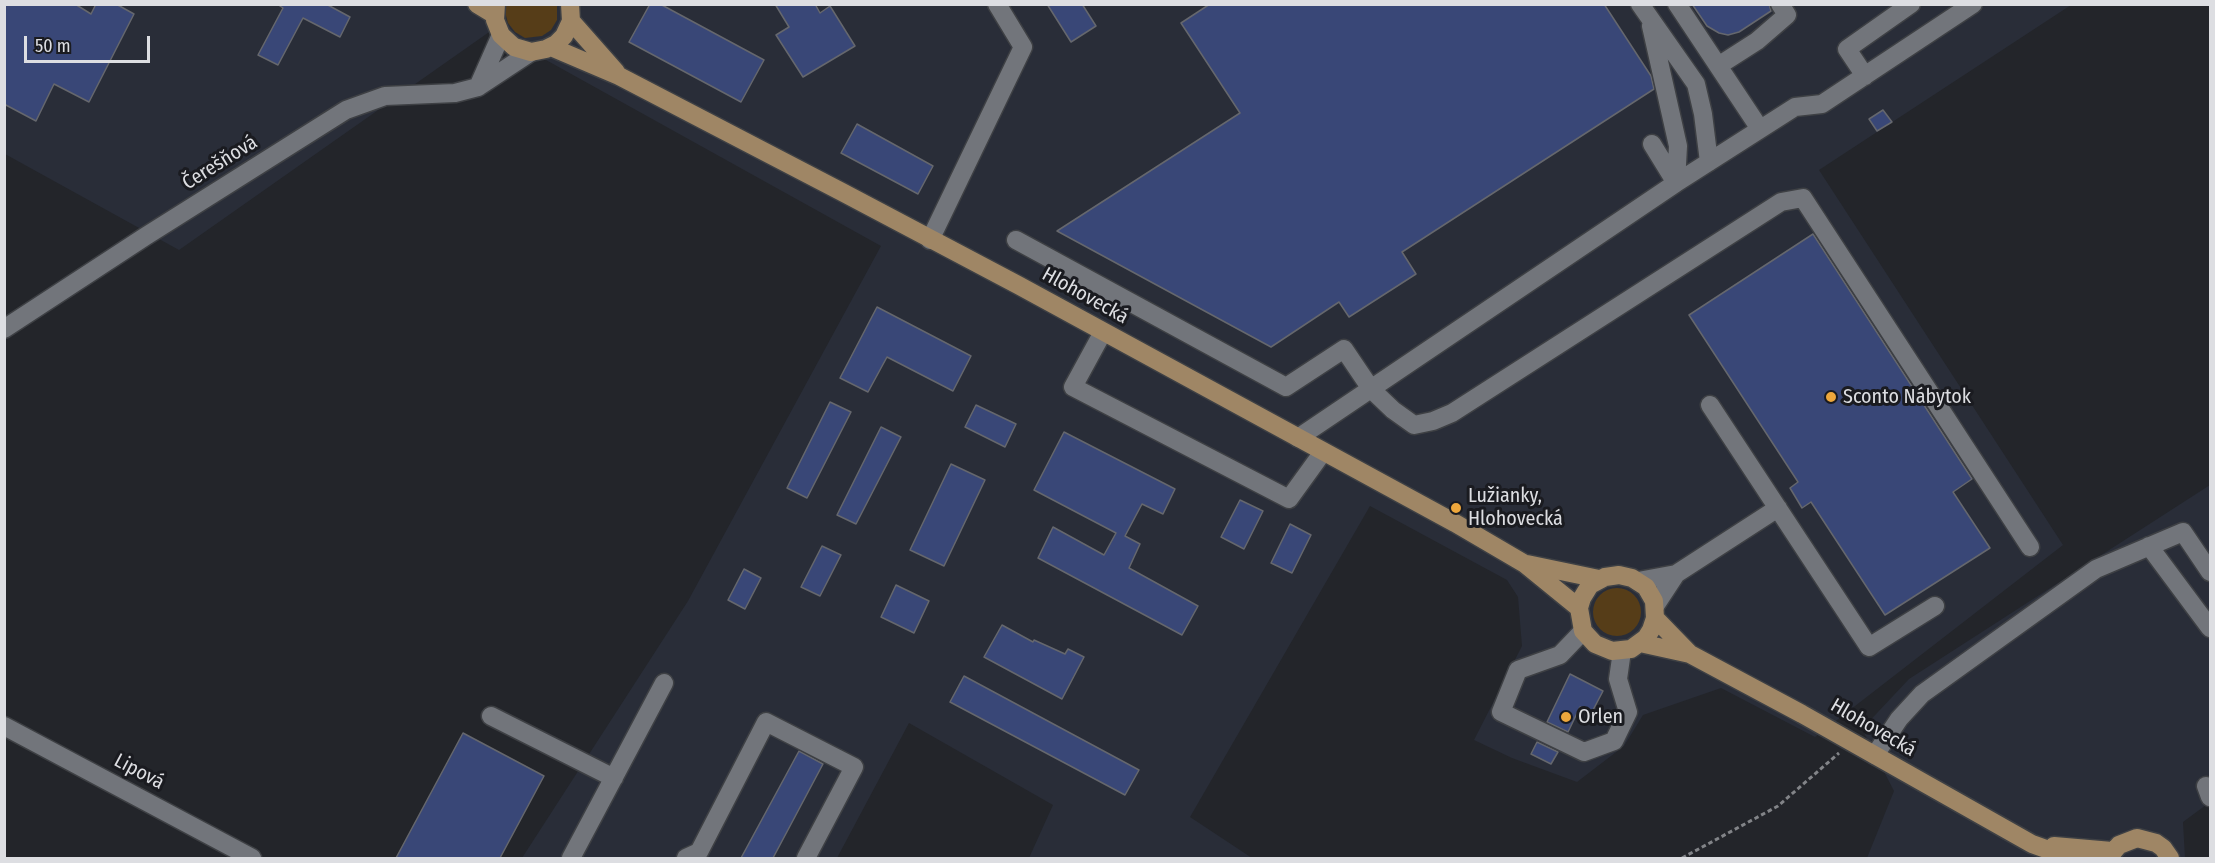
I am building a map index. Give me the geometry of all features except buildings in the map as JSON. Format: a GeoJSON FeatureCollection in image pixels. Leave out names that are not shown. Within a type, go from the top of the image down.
{"type":"FeatureCollection","features":[{"type":"Feature","properties":{"kind":"main road"},"geometry":{"type":"LineString","coordinates":[[477,4],[495,10],[501,35],[514,46],[531,52],[551,47],[564,36],[571,10]]}},
{"type":"Feature","properties":{"kind":"main road","name":"Hlohovecká"},"geometry":{"type":"LineString","coordinates":[[571,10],[619,76]]}},
{"type":"Feature","properties":{"kind":"main road","name":"Hlohovecká"},"geometry":{"type":"LineString","coordinates":[[551,47],[619,76],[1103,332],[1455,523],[1525,564],[1579,608]]}},
{"type":"Feature","properties":{"kind":"main road","name":"Hlohovecká"},"geometry":{"type":"LineString","coordinates":[[1525,564],[1599,579],[1618,574],[1638,581],[1649,592],[1655,612],[1690,654]]}},
{"type":"Feature","properties":{"kind":"main road"},"geometry":{"type":"LineString","coordinates":[[1599,579],[1590,585],[1579,608],[1583,631],[1595,644],[1612,651],[1622,651],[1640,644],[1651,630],[1655,612]]}},
{"type":"Feature","properties":{"kind":"main road","name":"Hlohovecká"},"geometry":{"type":"LineString","coordinates":[[1640,644],[1690,654],[2032,844],[2071,858]]}},
{"type":"Feature","properties":{"kind":"main road"},"geometry":{"type":"LineString","coordinates":[[2110,855],[2128,840],[2147,839],[2163,848],[2170,858]]}},
{"type":"Feature","properties":{"kind":"main road","name":"Hlohovecká"},"geometry":{"type":"LineString","coordinates":[[2032,844],[2110,855]]}},
{"type":"Feature","properties":{"kind":"street"},"geometry":{"type":"LineString","coordinates":[[930,240],[1023,47],[997,4]]}},
{"type":"Feature","properties":{"kind":"street"},"geometry":{"type":"LineString","coordinates":[[1677,4],[1760,129]]}},
{"type":"Feature","properties":{"kind":"street"},"geometry":{"type":"LineString","coordinates":[[1718,66],[1757,41],[1787,15],[1780,4]]}},
{"type":"Feature","properties":{"kind":"street"},"geometry":{"type":"LineString","coordinates":[[1865,76],[1847,49],[1911,4]]}},
{"type":"Feature","properties":{"kind":"street"},"geometry":{"type":"LineString","coordinates":[[1298,438],[1676,183],[1796,106],[1822,104],[1973,4]]}},
{"type":"Feature","properties":{"kind":"street"},"geometry":{"type":"LineString","coordinates":[[1644,12],[1696,84],[1705,125],[1709,162]]}},
{"type":"Feature","properties":{"kind":"street"},"geometry":{"type":"LineString","coordinates":[[1644,12],[1678,146],[1676,183]]}},
{"type":"Feature","properties":{"kind":"street"},"geometry":{"type":"LineString","coordinates":[[478,87],[501,35]]}},
{"type":"Feature","properties":{"kind":"street","name":"Čerešňová"},"geometry":{"type":"LineString","coordinates":[[4,329],[155,230],[346,110],[385,96],[455,93],[478,87],[531,52]]}},
{"type":"Feature","properties":{"kind":"street"},"geometry":{"type":"LineString","coordinates":[[1652,144],[1676,183]]}},
{"type":"Feature","properties":{"kind":"street"},"geometry":{"type":"LineString","coordinates":[[1017,240],[1286,387],[1344,349],[1371,389],[1393,410],[1414,425],[1433,421],[1452,413],[1781,202],[1803,198],[2030,547]]}},
{"type":"Feature","properties":{"kind":"street"},"geometry":{"type":"LineString","coordinates":[[1103,332],[1073,387],[1289,499],[1323,452]]}},
{"type":"Feature","properties":{"kind":"street"},"geometry":{"type":"LineString","coordinates":[[1710,405],[1869,647],[1935,606]]}},
{"type":"Feature","properties":{"kind":"street"},"geometry":{"type":"LineString","coordinates":[[1638,581],[1676,574],[1778,508]]}},
{"type":"Feature","properties":{"kind":"street"},"geometry":{"type":"LineString","coordinates":[[1875,755],[1899,719],[1922,694],[2096,569],[2183,532],[2211,572]]}},
{"type":"Feature","properties":{"kind":"street"},"geometry":{"type":"LineString","coordinates":[[2150,546],[2211,628]]}},
{"type":"Feature","properties":{"kind":"street"},"geometry":{"type":"LineString","coordinates":[[1655,612],[1676,574]]}},
{"type":"Feature","properties":{"kind":"street"},"geometry":{"type":"LineString","coordinates":[[1583,631],[1560,655],[1518,670],[1501,712],[1584,752],[1614,741],[1628,712],[1618,679],[1622,651]]}},
{"type":"Feature","properties":{"kind":"street"},"geometry":{"type":"LineString","coordinates":[[571,858],[664,683]]}},
{"type":"Feature","properties":{"kind":"street"},"geometry":{"type":"LineString","coordinates":[[491,716],[614,778]]}},
{"type":"Feature","properties":{"kind":"street"},"geometry":{"type":"LineString","coordinates":[[686,858],[699,852],[766,722],[854,767],[806,858]]}},
{"type":"Feature","properties":{"kind":"street","name":"Lipová"},"geometry":{"type":"LineString","coordinates":[[4,726],[252,858]]}},
{"type":"Feature","properties":{"kind":"street"},"geometry":{"type":"LineString","coordinates":[[2032,844],[2047,858]]}},
{"type":"Feature","properties":{"kind":"path"},"geometry":{"type":"LineString","coordinates":[[1682,858],[1778,806],[1852,742]]}},
{"type":"Feature","properties":{"kind":"shaded area"},"geometry":{"type":"Polygon","coordinates":[[[4,5],[2071,5],[1819,170],[2063,545],[1815,737],[1721,688],[1643,715],[1624,746],[1577,782],[1512,758],[1474,740],[1522,646],[1518,597],[1507,580],[1370,506],[1190,817],[1252,858],[1029,858],[1053,805],[909,723],[837,858],[522,858],[688,601],[881,246],[492,30],[179,250],[5,154],[4,5]]]}},
{"type":"Feature","properties":{"kind":"shaded area"},"geometry":{"type":"Polygon","coordinates":[[[506,5],[557,5],[557,20],[551,30],[542,36],[525,38],[515,32],[508,23],[506,5]]]}},
{"type":"Feature","properties":{"kind":"shaded area"},"geometry":{"type":"Polygon","coordinates":[[[2210,485],[2210,802],[2183,822],[2185,858],[1867,858],[1894,791],[1862,729],[1909,679],[2210,485]]]}},
{"type":"Feature","properties":{"kind":"shaded area"},"geometry":{"type":"Polygon","coordinates":[[[1617,588],[1634,595],[1641,612],[1634,629],[1617,636],[1600,629],[1593,612],[1600,595],[1617,588]]]}},
{"type":"Feature","properties":{"kind":"place","name":"Sconto Nábytok"},"geometry":{"type":"Point","coordinates":[1831,397]}},
{"type":"Feature","properties":{"kind":"place","name":"Lužianky, Hlohovecká"},"geometry":{"type":"Point","coordinates":[1456,508]}},
{"type":"Feature","properties":{"kind":"place","name":"Orlen"},"geometry":{"type":"Point","coordinates":[1566,717]}}]}
